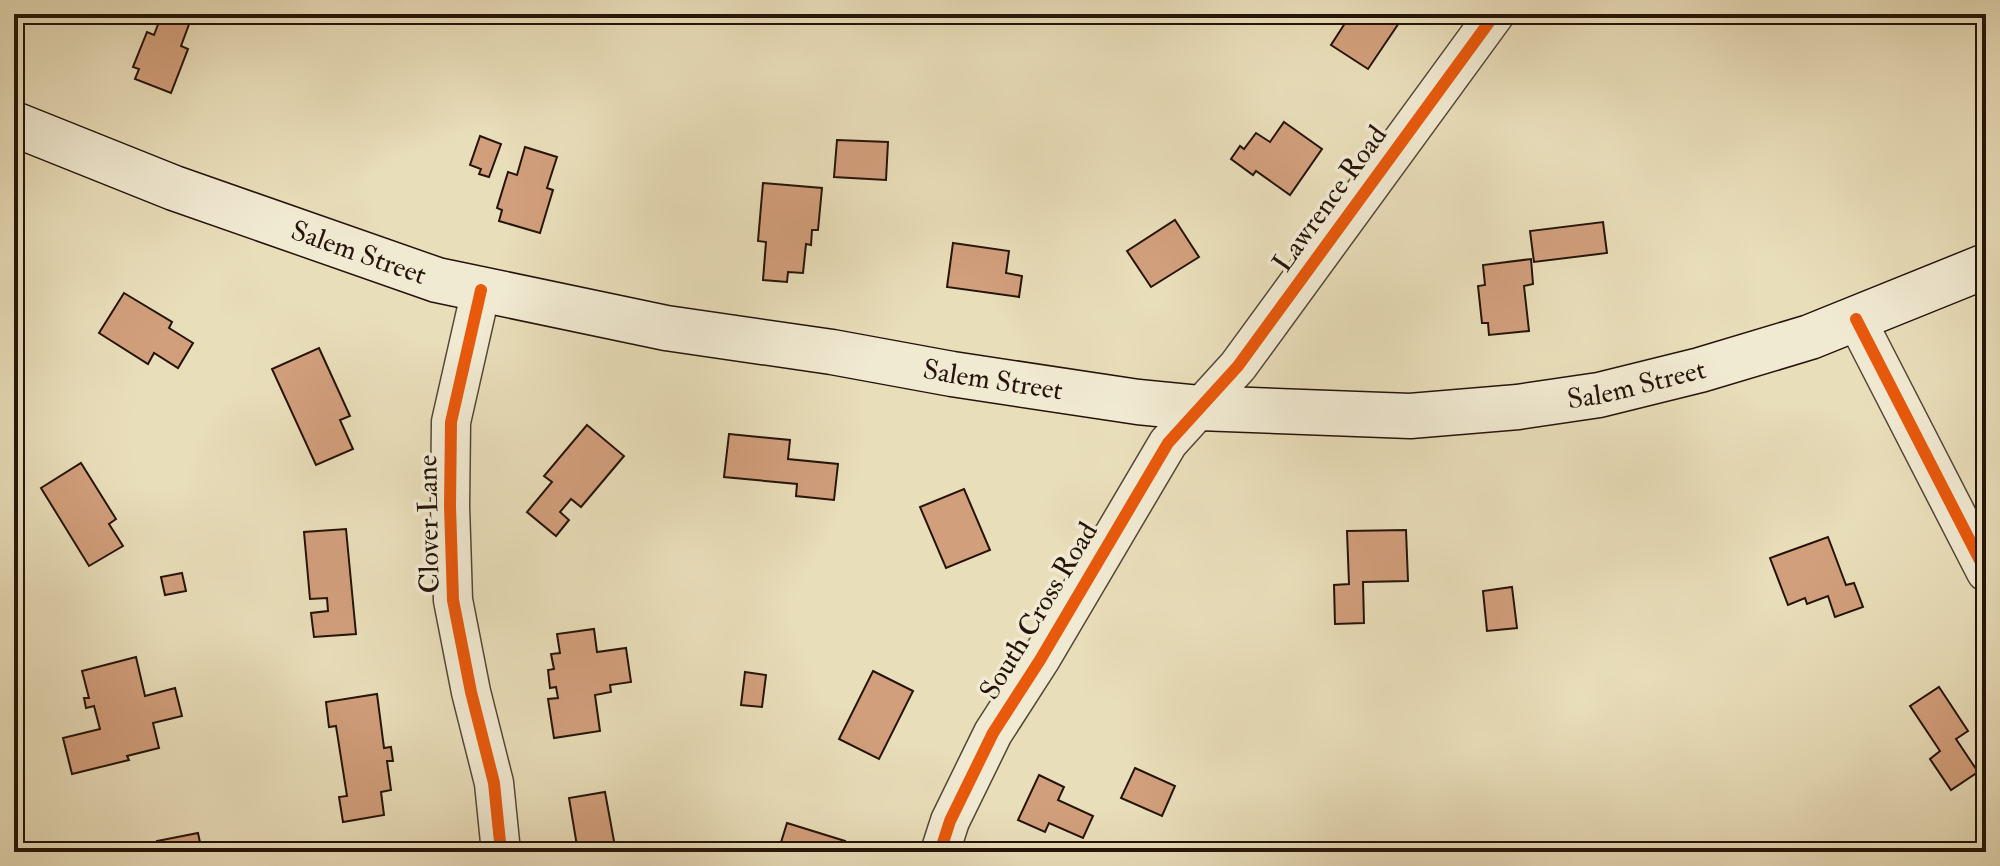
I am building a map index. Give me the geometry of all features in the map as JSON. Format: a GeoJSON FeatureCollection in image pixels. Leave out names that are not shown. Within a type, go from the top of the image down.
{"type":"FeatureCollection","features":[{"type":"Feature","properties":{"kind":"main road","name":"Salem Street"},"geometry":{"type":"LineString","coordinates":[[14,124],[202,198],[437,280],[666,328],[1138,402],[1199,408],[1410,416],[1518,407],[1599,395],[1700,370],[1810,337],[1986,266]]}},
{"type":"Feature","properties":{"kind":"street","name":"Lawrence Road"},"geometry":{"type":"LineString","coordinates":[[1199,408],[1238,366],[1495,14]]}},
{"type":"Feature","properties":{"kind":"street","name":"Clover Lane"},"geometry":{"type":"LineString","coordinates":[[481,290],[451,422],[453,600],[471,692],[494,783],[501,852]]}},
{"type":"Feature","properties":{"kind":"street"},"geometry":{"type":"LineString","coordinates":[[1856,319],[1986,572]]}},
{"type":"Feature","properties":{"kind":"street","name":"South Cross Road"},"geometry":{"type":"LineString","coordinates":[[940,852],[950,821],[993,733],[1040,660],[1168,443],[1199,408]]}},
{"type":"Feature","properties":{"kind":"building"},"geometry":{"type":"Polygon","coordinates":[[[162,14],[180,14],[191,19],[181,46],[188,49],[171,93],[135,79],[139,69],[133,67],[147,32],[154,35],[162,14]]]}},
{"type":"Feature","properties":{"kind":"building"},"geometry":{"type":"Polygon","coordinates":[[[1351,14],[1405,14],[1368,69],[1331,45],[1351,14]]]}},
{"type":"Feature","properties":{"kind":"building"},"geometry":{"type":"Polygon","coordinates":[[[1284,122],[1322,149],[1290,195],[1256,171],[1253,175],[1231,159],[1240,146],[1244,149],[1256,133],[1270,142],[1284,122]]]}},
{"type":"Feature","properties":{"kind":"building"},"geometry":{"type":"Polygon","coordinates":[[[480,136],[501,144],[489,177],[479,174],[481,169],[470,165],[480,136]]]}},
{"type":"Feature","properties":{"kind":"building"},"geometry":{"type":"Polygon","coordinates":[[[837,140],[888,142],[886,180],[834,177],[837,140]]]}},
{"type":"Feature","properties":{"kind":"building"},"geometry":{"type":"Polygon","coordinates":[[[525,147],[557,157],[547,188],[553,190],[540,233],[499,221],[502,210],[497,208],[508,172],[517,175],[525,147]]]}},
{"type":"Feature","properties":{"kind":"building"},"geometry":{"type":"Polygon","coordinates":[[[763,183],[822,188],[818,230],[812,230],[811,245],[806,244],[803,273],[788,272],[787,282],[763,280],[766,242],[758,241],[763,183]]]}},
{"type":"Feature","properties":{"kind":"building"},"geometry":{"type":"Polygon","coordinates":[[[1175,220],[1199,257],[1151,287],[1127,251],[1175,220]]]}},
{"type":"Feature","properties":{"kind":"building"},"geometry":{"type":"Polygon","coordinates":[[[1603,222],[1607,253],[1534,262],[1530,231],[1603,222]]]}},
{"type":"Feature","properties":{"kind":"building"},"geometry":{"type":"Polygon","coordinates":[[[953,243],[1009,251],[1006,273],[1022,276],[1019,297],[947,287],[953,243]]]}},
{"type":"Feature","properties":{"kind":"building"},"geometry":{"type":"Polygon","coordinates":[[[1531,259],[1533,284],[1524,286],[1529,331],[1489,335],[1488,323],[1482,323],[1478,286],[1485,285],[1483,265],[1531,259]]]}},
{"type":"Feature","properties":{"kind":"building"},"geometry":{"type":"Polygon","coordinates":[[[124,293],[172,322],[169,328],[193,343],[178,368],[154,353],[148,364],[99,333],[124,293]]]}},
{"type":"Feature","properties":{"kind":"building"},"geometry":{"type":"Polygon","coordinates":[[[319,348],[350,416],[340,420],[353,449],[316,465],[272,369],[319,348]]]}},
{"type":"Feature","properties":{"kind":"building"},"geometry":{"type":"Polygon","coordinates":[[[587,425],[624,456],[581,507],[571,499],[560,512],[569,520],[556,536],[527,512],[552,482],[544,476],[587,425]]]}},
{"type":"Feature","properties":{"kind":"building"},"geometry":{"type":"Polygon","coordinates":[[[729,434],[790,440],[788,459],[838,464],[834,500],[796,496],[797,484],[724,477],[729,434]]]}},
{"type":"Feature","properties":{"kind":"building"},"geometry":{"type":"Polygon","coordinates":[[[81,463],[116,519],[109,524],[123,546],[89,566],[41,488],[81,463]]]}},
{"type":"Feature","properties":{"kind":"building"},"geometry":{"type":"Polygon","coordinates":[[[964,489],[990,550],[946,568],[920,507],[964,489]]]}},
{"type":"Feature","properties":{"kind":"building"},"geometry":{"type":"Polygon","coordinates":[[[346,529],[356,634],[314,637],[311,613],[328,611],[327,598],[310,599],[304,532],[346,529]]]}},
{"type":"Feature","properties":{"kind":"building"},"geometry":{"type":"Polygon","coordinates":[[[1406,530],[1408,581],[1363,582],[1364,623],[1335,624],[1334,585],[1349,584],[1347,531],[1406,530]]]}},
{"type":"Feature","properties":{"kind":"building"},"geometry":{"type":"Polygon","coordinates":[[[1828,537],[1846,585],[1854,583],[1863,607],[1835,617],[1828,596],[1807,604],[1805,598],[1788,605],[1770,558],[1828,537]]]}},
{"type":"Feature","properties":{"kind":"building"},"geometry":{"type":"Polygon","coordinates":[[[182,573],[186,591],[165,595],[161,577],[182,573]]]}},
{"type":"Feature","properties":{"kind":"building"},"geometry":{"type":"Polygon","coordinates":[[[1512,587],[1517,628],[1487,631],[1483,591],[1512,587]]]}},
{"type":"Feature","properties":{"kind":"building"},"geometry":{"type":"Polygon","coordinates":[[[594,629],[597,652],[626,648],[631,682],[610,685],[611,692],[595,695],[600,731],[554,738],[548,699],[558,698],[556,687],[550,688],[548,670],[554,669],[551,654],[560,653],[557,634],[594,629]]]}},
{"type":"Feature","properties":{"kind":"building"},"geometry":{"type":"Polygon","coordinates":[[[136,657],[145,696],[175,688],[182,716],[153,723],[159,748],[127,756],[129,760],[72,774],[63,738],[100,729],[94,706],[86,708],[84,698],[89,698],[82,671],[136,657]]]}},
{"type":"Feature","properties":{"kind":"building"},"geometry":{"type":"Polygon","coordinates":[[[873,671],[913,691],[879,759],[839,739],[873,671]]]}},
{"type":"Feature","properties":{"kind":"building"},"geometry":{"type":"Polygon","coordinates":[[[745,672],[766,675],[762,707],[741,705],[745,672]]]}},
{"type":"Feature","properties":{"kind":"building"},"geometry":{"type":"Polygon","coordinates":[[[1939,687],[1968,731],[1956,739],[1978,772],[1951,790],[1930,759],[1940,751],[1910,706],[1939,687]]]}},
{"type":"Feature","properties":{"kind":"building"},"geometry":{"type":"Polygon","coordinates":[[[377,694],[384,748],[391,747],[393,761],[387,761],[391,790],[381,792],[384,815],[343,822],[339,797],[347,796],[336,726],[329,727],[326,702],[377,694]]]}},
{"type":"Feature","properties":{"kind":"building"},"geometry":{"type":"Polygon","coordinates":[[[1135,768],[1175,786],[1162,816],[1121,798],[1135,768]]]}},
{"type":"Feature","properties":{"kind":"building"},"geometry":{"type":"Polygon","coordinates":[[[1039,775],[1064,787],[1058,800],[1093,816],[1083,838],[1049,823],[1045,832],[1018,820],[1039,775]]]}},
{"type":"Feature","properties":{"kind":"building"},"geometry":{"type":"Polygon","coordinates":[[[605,792],[616,852],[578,852],[569,798],[605,792]]]}},
{"type":"Feature","properties":{"kind":"building"},"geometry":{"type":"Polygon","coordinates":[[[787,823],[845,841],[841,852],[778,852],[787,823]]]}},
{"type":"Feature","properties":{"kind":"building"},"geometry":{"type":"Polygon","coordinates":[[[198,833],[202,852],[159,852],[157,841],[198,833]]]}},
{"type":"Feature","properties":{"kind":"cycle path"},"geometry":{"type":"LineString","coordinates":[[940,852],[950,821],[993,733],[1040,660],[1168,443],[1238,366],[1495,14]]}},
{"type":"Feature","properties":{"kind":"cycle path"},"geometry":{"type":"LineString","coordinates":[[481,290],[451,422],[453,600],[471,692],[494,783],[501,852]]}},
{"type":"Feature","properties":{"kind":"cycle path"},"geometry":{"type":"LineString","coordinates":[[1856,319],[1986,572]]}}]}
